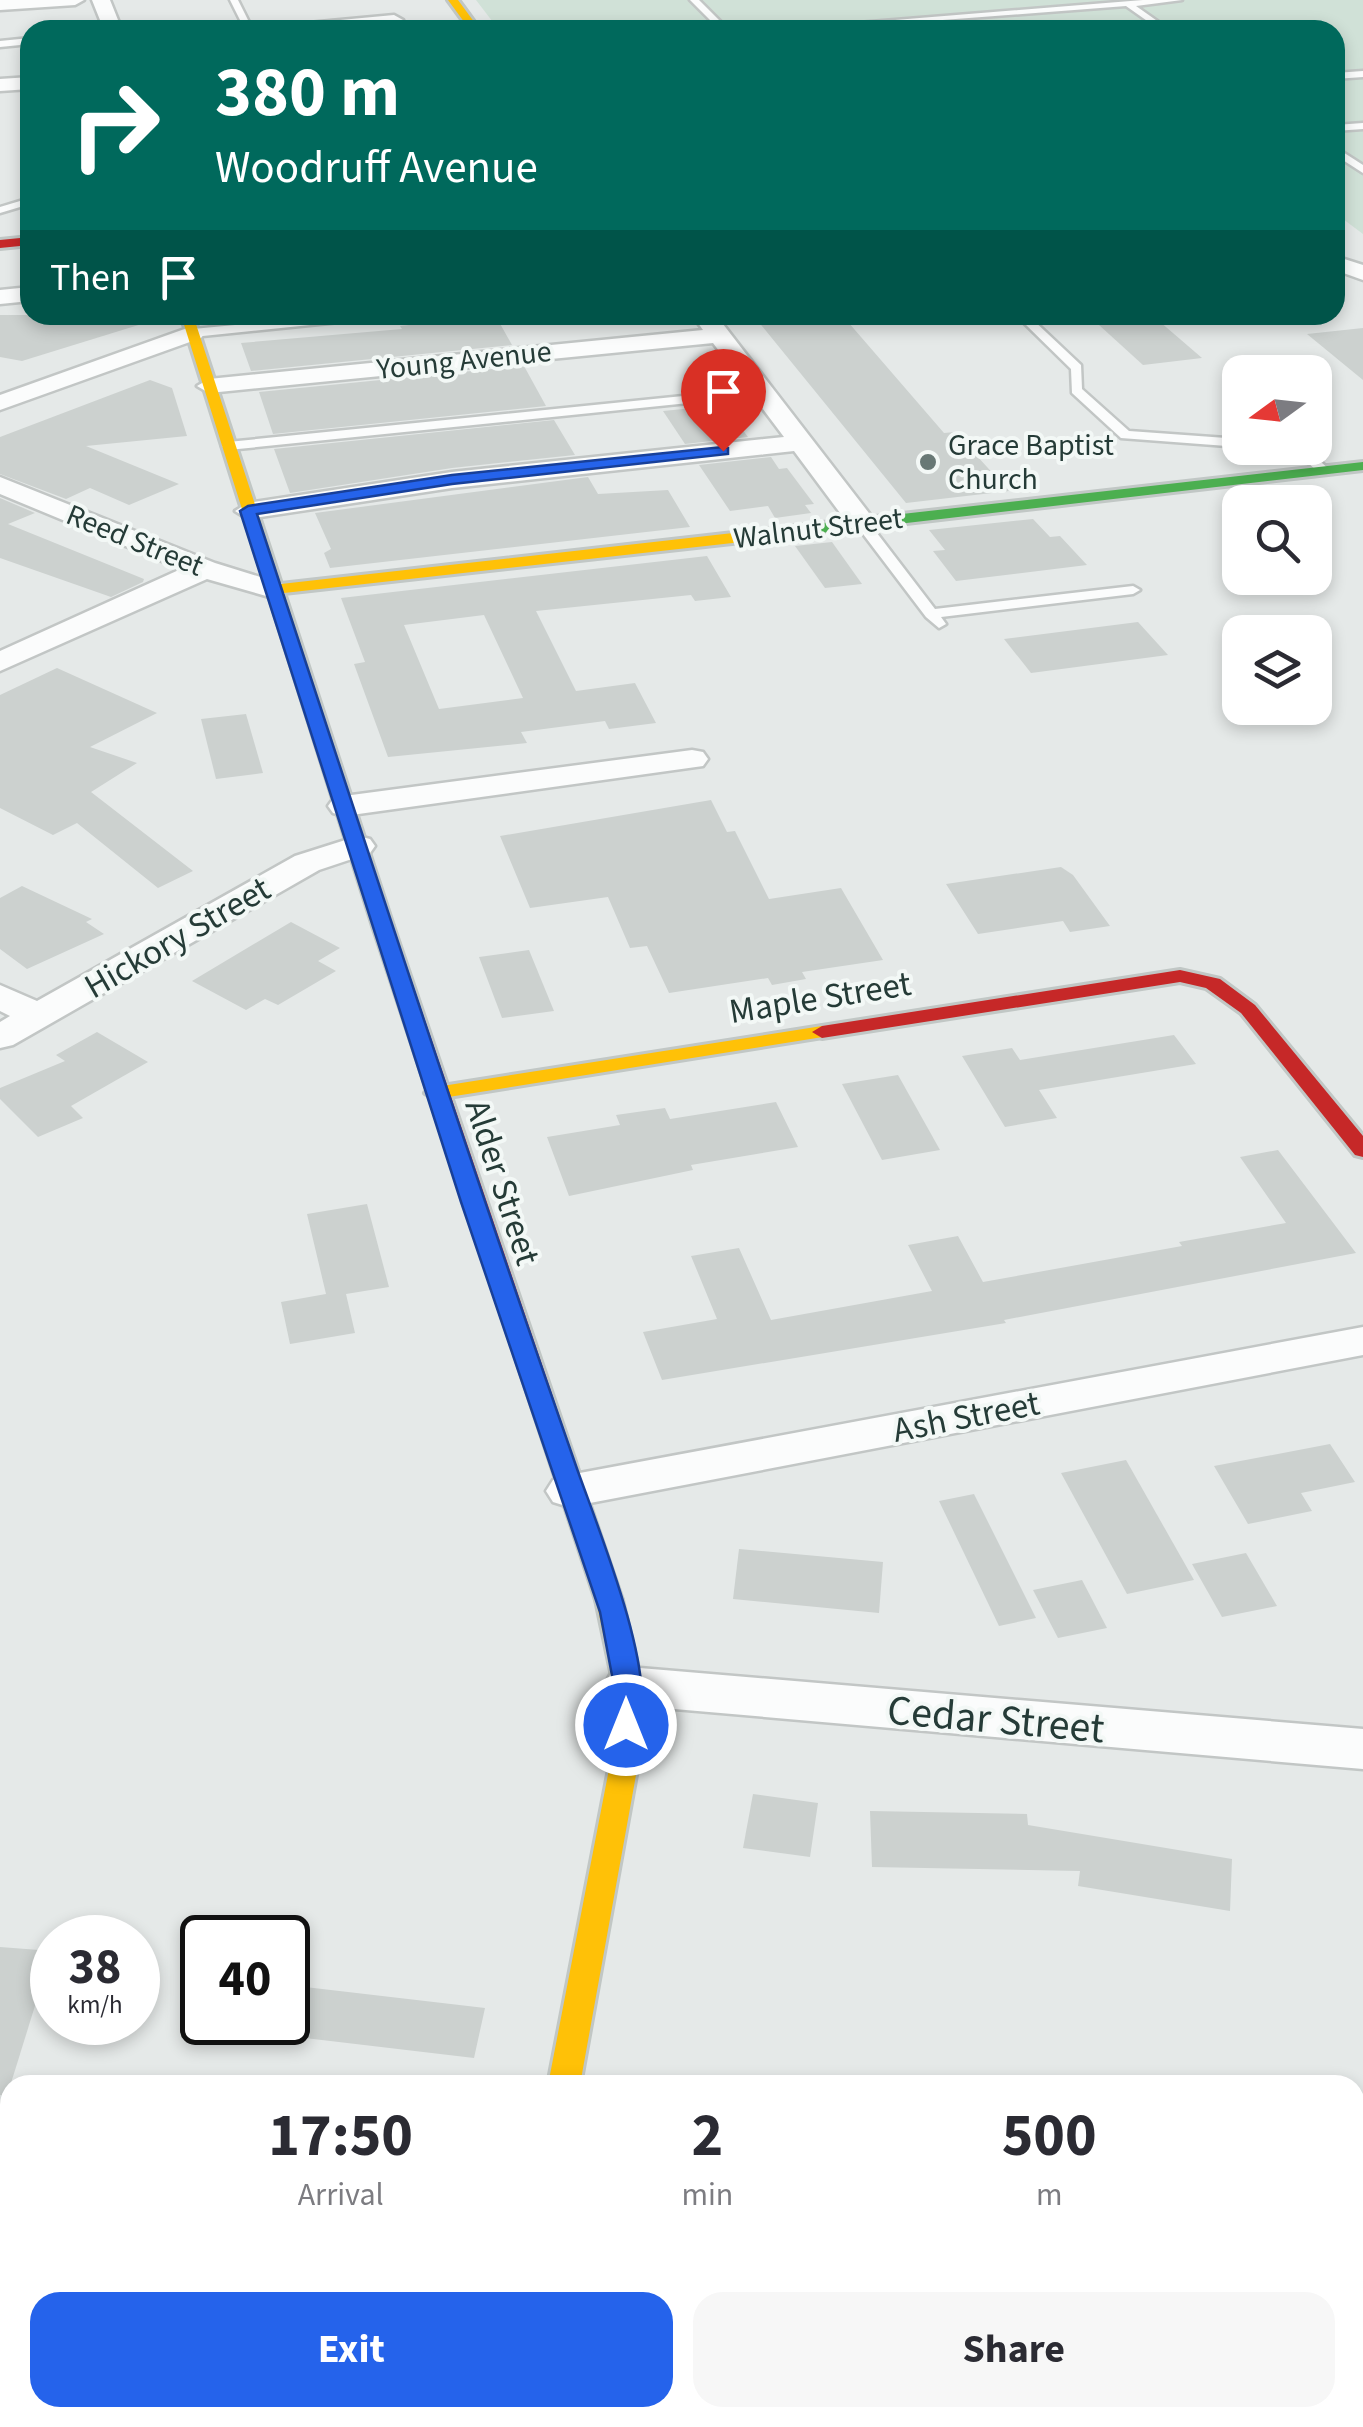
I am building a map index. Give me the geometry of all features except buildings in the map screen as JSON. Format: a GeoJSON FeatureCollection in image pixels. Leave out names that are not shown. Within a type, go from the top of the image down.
{"type":"FeatureCollection","features":[{"type":"Feature","properties":{"kind":"street"},"geometry":{"type":"LineString","coordinates":[[0,5],[75,0]]}},
{"type":"Feature","properties":{"kind":"street"},"geometry":{"type":"LineString","coordinates":[[0,403],[188,325]]}},
{"type":"Feature","properties":{"kind":"street","name":"Alder Street"},"geometry":{"type":"LineString","coordinates":[[190,325],[436,1093],[569,1491],[614,1612],[628,1686],[624,1764],[566,2075]]}},
{"type":"Feature","properties":{"kind":"street"},"geometry":{"type":"LineString","coordinates":[[712,325],[862,522]]}},
{"type":"Feature","properties":{"kind":"street","name":"Young Avenue"},"geometry":{"type":"LineString","coordinates":[[209,386],[712,325]]}},
{"type":"Feature","properties":{"kind":"street"},"geometry":{"type":"LineString","coordinates":[[248,511],[452,480],[800,443]]}},
{"type":"Feature","properties":{"kind":"street","name":"Walnut Street"},"geometry":{"type":"LineString","coordinates":[[273,590],[1363,466]]}},
{"type":"Feature","properties":{"kind":"street","name":"Reed Street"},"geometry":{"type":"LineString","coordinates":[[0,485],[205,569],[273,590]]}},
{"type":"Feature","properties":{"kind":"street"},"geometry":{"type":"LineString","coordinates":[[0,662],[205,569]]}},
{"type":"Feature","properties":{"kind":"street"},"geometry":{"type":"LineString","coordinates":[[344,806],[692,759]]}},
{"type":"Feature","properties":{"kind":"street","name":"Hickory Street"},"geometry":{"type":"LineString","coordinates":[[0,1037],[308,863],[358,846]]}},
{"type":"Feature","properties":{"kind":"street","name":"Maple Street"},"geometry":{"type":"LineString","coordinates":[[436,1093],[1180,976],[1213,983],[1248,1010],[1363,1150]]}},
{"type":"Feature","properties":{"kind":"street"},"geometry":{"type":"LineString","coordinates":[[0,996],[37,1016]]}},
{"type":"Feature","properties":{"kind":"street","name":"Ash Street"},"geometry":{"type":"LineString","coordinates":[[569,1491],[1363,1341]]}},
{"type":"Feature","properties":{"kind":"street","name":"Cedar Street"},"geometry":{"type":"LineString","coordinates":[[628,1686],[1363,1749]]}},
{"type":"Feature","properties":{"kind":"lane"},"geometry":{"type":"LineString","coordinates":[[694,0],[714,20]]}},
{"type":"Feature","properties":{"kind":"lane"},"geometry":{"type":"LineString","coordinates":[[914,20],[1178,0]]}},
{"type":"Feature","properties":{"kind":"lane"},"geometry":{"type":"LineString","coordinates":[[1128,4],[1151,20]]}},
{"type":"Feature","properties":{"kind":"lane"},"geometry":{"type":"LineString","coordinates":[[932,9],[942,18]]}},
{"type":"Feature","properties":{"kind":"lane"},"geometry":{"type":"LineString","coordinates":[[1033,325],[1077,368],[1076,390],[1124,435],[1222,442]]}},
{"type":"Feature","properties":{"kind":"lane"},"geometry":{"type":"LineString","coordinates":[[228,446],[762,392]]}},
{"type":"Feature","properties":{"kind":"lane"},"geometry":{"type":"LineString","coordinates":[[1318,465],[1324,470]]}},
{"type":"Feature","properties":{"kind":"lane"},"geometry":{"type":"LineString","coordinates":[[862,522],[935,619],[1133,590]]}},
{"type":"Feature","properties":{"kind":"green space"},"geometry":{"type":"Polygon","coordinates":[[[476,0],[1363,0],[1363,234],[1345,220],[1345,20],[491,20],[476,0]]]}},
{"type":"Feature","properties":{"kind":"traffic: fast"},"geometry":{"type":"LineString","coordinates":[[778,533],[1363,466]]}},
{"type":"Feature","properties":{"kind":"traffic: slow"},"geometry":{"type":"LineString","coordinates":[[453,0],[468,20]]}},
{"type":"Feature","properties":{"kind":"traffic: slow"},"geometry":{"type":"LineString","coordinates":[[190,325],[383,926]]}},
{"type":"Feature","properties":{"kind":"traffic: slow"},"geometry":{"type":"LineString","coordinates":[[273,590],[778,533]]}},
{"type":"Feature","properties":{"kind":"traffic: slow"},"geometry":{"type":"LineString","coordinates":[[436,1093],[822,1032]]}},
{"type":"Feature","properties":{"kind":"traffic: slow"},"geometry":{"type":"LineString","coordinates":[[566,2075],[624,1764],[628,1686],[609,1600]]}},
{"type":"Feature","properties":{"kind":"traffic: jam"},"geometry":{"type":"LineString","coordinates":[[0,244],[20,242]]}},
{"type":"Feature","properties":{"kind":"traffic: jam"},"geometry":{"type":"LineString","coordinates":[[383,926],[609,1600]]}},
{"type":"Feature","properties":{"kind":"traffic: jam"},"geometry":{"type":"LineString","coordinates":[[822,1032],[1180,976],[1213,983],[1248,1009],[1363,1150]]}},
{"type":"Feature","properties":{"kind":"place","name":"Grace Baptist Church"},"geometry":{"type":"Point","coordinates":[928,462]}},
{"type":"Feature","properties":{"kind":"route"},"geometry":{"type":"LineString","coordinates":[[626,1725],[628,1686],[614,1612],[472,1202],[248,511],[452,480],[723,451]]}}]}
